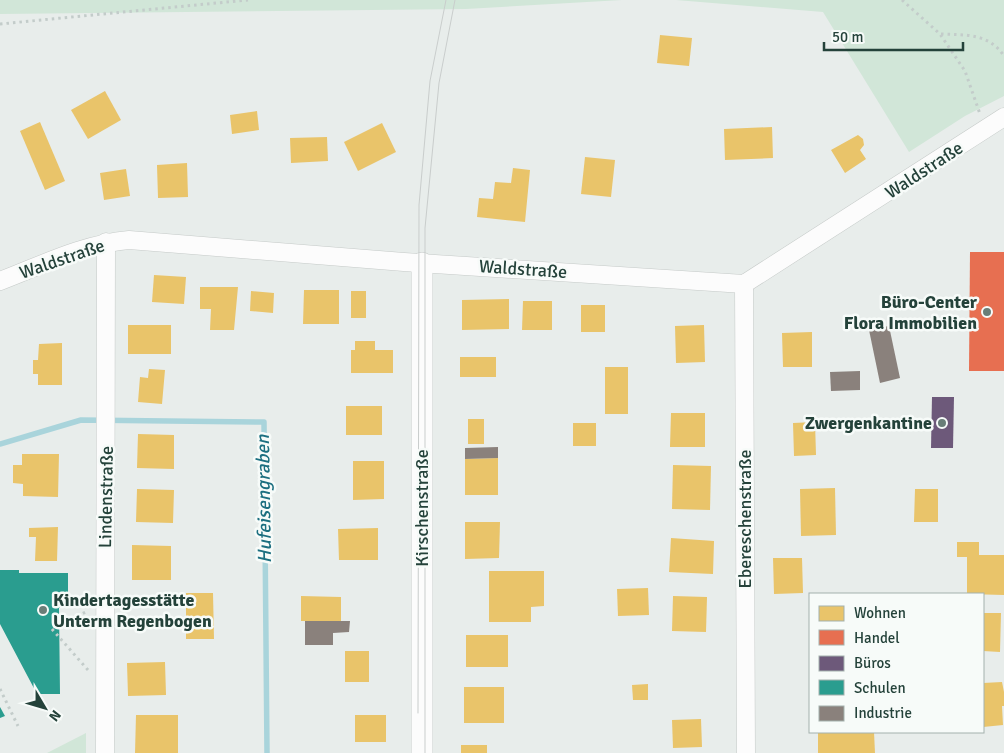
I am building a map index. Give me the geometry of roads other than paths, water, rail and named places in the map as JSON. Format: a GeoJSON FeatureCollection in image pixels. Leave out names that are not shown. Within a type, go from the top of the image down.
{"type":"FeatureCollection","features":[{"type":"Feature","properties":{"kind":"street","name":"Waldstraße"},"geometry":{"type":"LineString","coordinates":[[0,281],[85,248],[106,242],[129,240],[422,263],[744,284],[1004,117]]}},
{"type":"Feature","properties":{"kind":"street","name":"Lindenstraße"},"geometry":{"type":"LineString","coordinates":[[105,753],[106,242]]}},
{"type":"Feature","properties":{"kind":"street","name":"Kirschenstraße"},"geometry":{"type":"LineString","coordinates":[[422,263],[422,753]]}},
{"type":"Feature","properties":{"kind":"street","name":"Ebereschenstraße"},"geometry":{"type":"LineString","coordinates":[[744,284],[746,753]]}},
{"type":"Feature","properties":{"kind":"waterway","name":"Hufeisengraben"},"geometry":{"type":"LineString","coordinates":[[0,444],[81,420],[264,422],[267,753]]}},
{"type":"Feature","properties":{"kind":"tram line"},"geometry":{"type":"LineString","coordinates":[[418,713],[419,205],[430,81],[446,0]]}},
{"type":"Feature","properties":{"kind":"tram line"},"geometry":{"type":"LineString","coordinates":[[425,753],[425,228],[439,83],[455,0]]}},
{"type":"Feature","properties":{"kind":"place","name":"Büro-Center Flora Immobilien"},"geometry":{"type":"Point","coordinates":[987,312]}},
{"type":"Feature","properties":{"kind":"place","name":"Zwergenkantine"},"geometry":{"type":"Point","coordinates":[942,423]}},
{"type":"Feature","properties":{"kind":"place","name":"Kindertagesstätte Unterm Regenbogen"},"geometry":{"type":"Point","coordinates":[43,610]}}]}
